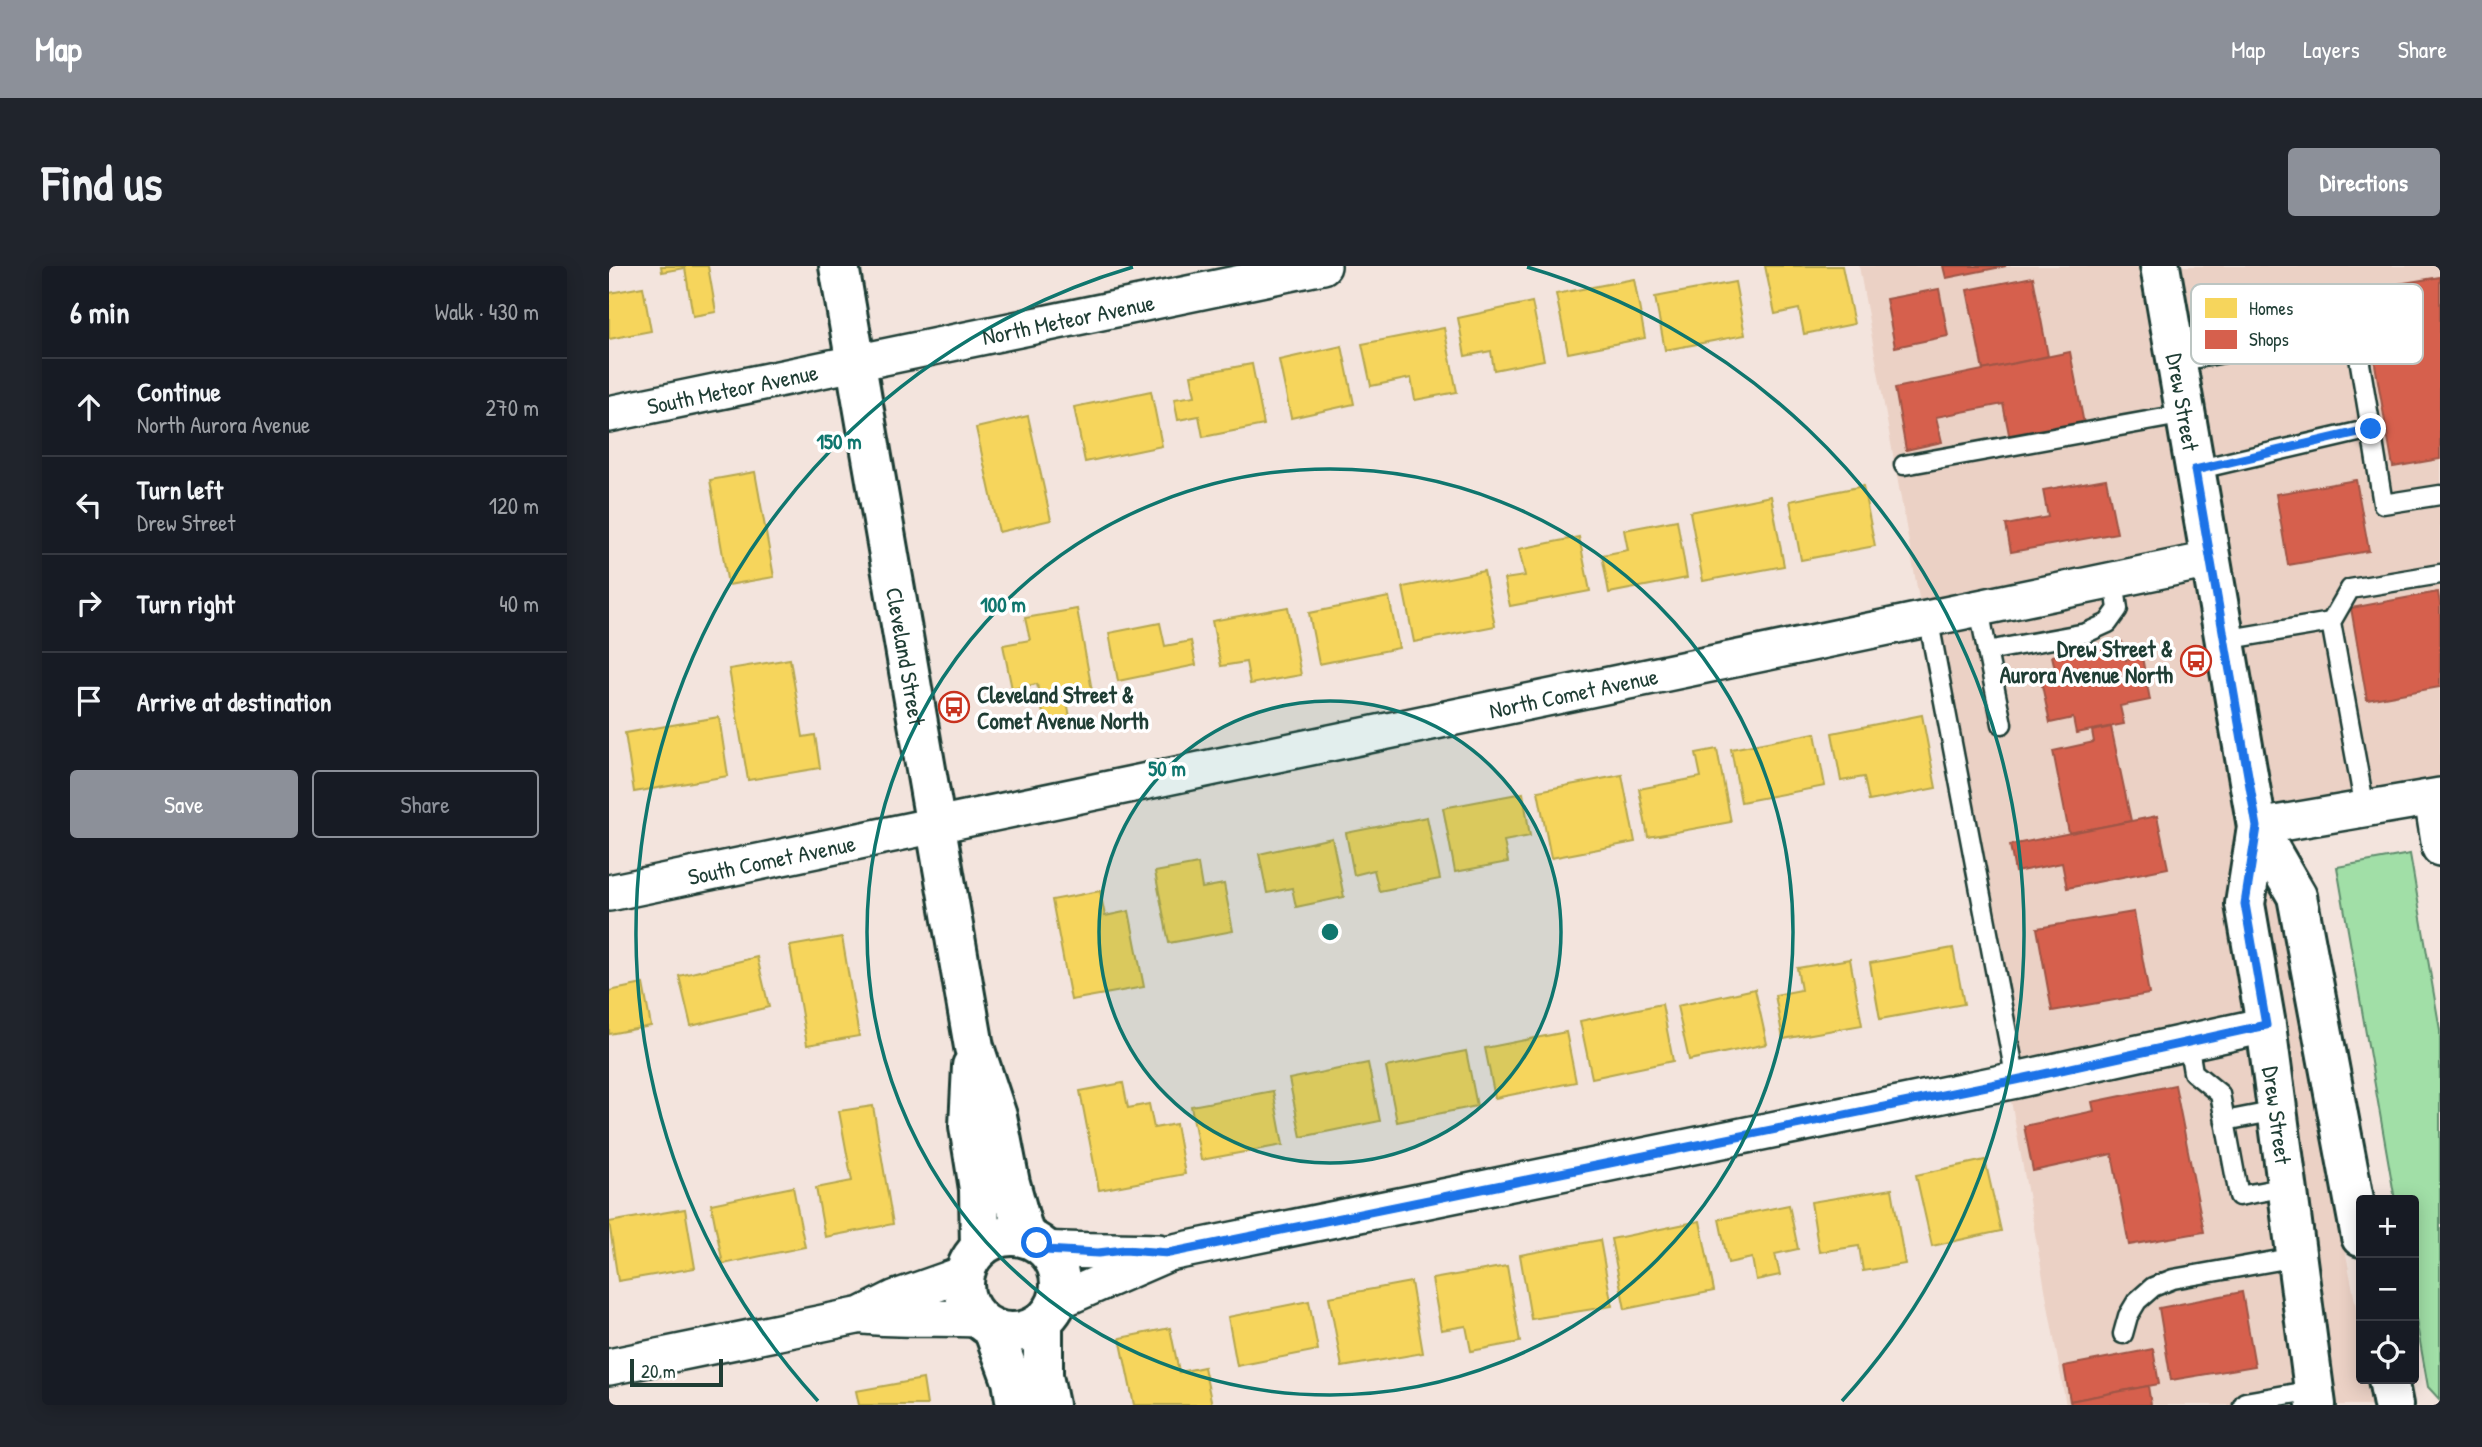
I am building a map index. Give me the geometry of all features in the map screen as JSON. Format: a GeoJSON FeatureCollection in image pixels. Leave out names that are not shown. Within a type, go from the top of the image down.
{"type":"FeatureCollection","features":[{"type":"Feature","properties":{"kind":"main road","name":"Cleveland Street"},"geometry":{"type":"LineString","coordinates":[[839,266],[974,1047],[997,1116],[1010,1183],[1035,1243]]}},
{"type":"Feature","properties":{"kind":"main road","name":"Drew Street"},"geometry":{"type":"LineString","coordinates":[[2160,266],[2257,827],[2245,904],[2266,1025],[2314,1397]]}},
{"type":"Feature","properties":{"kind":"main road","name":"Drew Street"},"geometry":{"type":"LineString","coordinates":[[2257,827],[2297,896],[2356,1210]]}},
{"type":"Feature","properties":{"kind":"main road","name":"Cleveland Street"},"geometry":{"type":"LineString","coordinates":[[972,1261],[979,1189],[969,1126],[974,1047]]}},
{"type":"Feature","properties":{"kind":"main road"},"geometry":{"type":"LineString","coordinates":[[1016,1405],[1012,1381],[986,1324],[969,1306],[964,1291],[972,1261],[992,1240],[1008,1236],[1035,1243],[1055,1262],[1059,1276],[1060,1290],[1050,1312],[1043,1376],[1048,1405]]}},
{"type":"Feature","properties":{"kind":"main road"},"geometry":{"type":"LineString","coordinates":[[986,1324],[1019,1332],[1032,1328],[1050,1312]]}},
{"type":"Feature","properties":{"kind":"main road"},"geometry":{"type":"LineString","coordinates":[[2389,1384],[2393,1405]]}},
{"type":"Feature","properties":{"kind":"street","name":"North Meteor Avenue"},"geometry":{"type":"LineString","coordinates":[[857,362],[1322,266]]}},
{"type":"Feature","properties":{"kind":"street","name":"South Meteor Avenue"},"geometry":{"type":"LineString","coordinates":[[609,414],[857,362]]}},
{"type":"Feature","properties":{"kind":"street","name":"North Comet Avenue"},"geometry":{"type":"LineString","coordinates":[[935,824],[2210,560]]}},
{"type":"Feature","properties":{"kind":"street"},"geometry":{"type":"LineString","coordinates":[[2257,827],[2436,797],[2440,848]]}},
{"type":"Feature","properties":{"kind":"street","name":"South Comet Avenue"},"geometry":{"type":"LineString","coordinates":[[609,893],[935,824]]}},
{"type":"Feature","properties":{"kind":"street"},"geometry":{"type":"LineString","coordinates":[[1050,1312],[1169,1253],[2016,1080],[2266,1025]]}},
{"type":"Feature","properties":{"kind":"street"},"geometry":{"type":"LineString","coordinates":[[1035,1243],[1098,1253],[1124,1250],[1169,1253]]}},
{"type":"Feature","properties":{"kind":"street"},"geometry":{"type":"LineString","coordinates":[[609,1367],[862,1315],[972,1261]]}},
{"type":"Feature","properties":{"kind":"street"},"geometry":{"type":"LineString","coordinates":[[862,1315],[900,1320],[929,1316],[986,1324]]}},
{"type":"Feature","properties":{"kind":"lane"},"geometry":{"type":"LineString","coordinates":[[2176,362],[2191,359]]}},
{"type":"Feature","properties":{"kind":"lane"},"geometry":{"type":"LineString","coordinates":[[2360,364],[2383,504],[2440,495]]}},
{"type":"Feature","properties":{"kind":"lane"},"geometry":{"type":"LineString","coordinates":[[1904,465],[2186,414]]}},
{"type":"Feature","properties":{"kind":"lane"},"geometry":{"type":"LineString","coordinates":[[2195,470],[2371,429]]}},
{"type":"Feature","properties":{"kind":"lane"},"geometry":{"type":"LineString","coordinates":[[2365,809],[2331,622],[2350,589],[2440,574]]}},
{"type":"Feature","properties":{"kind":"lane"},"geometry":{"type":"LineString","coordinates":[[1987,652],[2086,633],[2108,623],[2118,608],[2114,580]]}},
{"type":"Feature","properties":{"kind":"lane"},"geometry":{"type":"LineString","coordinates":[[1979,608],[2002,724]]}},
{"type":"Feature","properties":{"kind":"lane"},"geometry":{"type":"LineString","coordinates":[[1928,617],[2016,1080]]}},
{"type":"Feature","properties":{"kind":"lane"},"geometry":{"type":"LineString","coordinates":[[2224,640],[2331,622]]}},
{"type":"Feature","properties":{"kind":"lane"},"geometry":{"type":"LineString","coordinates":[[2188,1042],[2193,1072],[2220,1094],[2239,1196],[2287,1187]]}},
{"type":"Feature","properties":{"kind":"lane"},"geometry":{"type":"LineString","coordinates":[[2225,1121],[2277,1111]]}},
{"type":"Feature","properties":{"kind":"lane"},"geometry":{"type":"LineString","coordinates":[[2123,1334],[2127,1316],[2137,1301],[2153,1287],[2173,1279],[2296,1257]]}},
{"type":"Feature","properties":{"kind":"lane"},"geometry":{"type":"LineString","coordinates":[[2243,1405],[2245,1402],[2314,1397]]}},
{"type":"Feature","properties":{"kind":"shaded area"},"geometry":{"type":"Polygon","coordinates":[[[1859,266],[2142,266],[2190,548],[1920,604],[1859,266]]]}},
{"type":"Feature","properties":{"kind":"shaded area"},"geometry":{"type":"Polygon","coordinates":[[[2179,266],[2440,266],[2440,779],[2272,808],[2196,364],[2423,364],[2423,284],[2191,284],[2191,336],[2179,266]]]}},
{"type":"Feature","properties":{"kind":"shaded area"},"geometry":{"type":"Polygon","coordinates":[[[2196,579],[2237,819],[2233,821],[2239,830],[2246,1013],[2004,1063],[1926,635],[2196,579]]]}},
{"type":"Feature","properties":{"kind":"shaded area"},"geometry":{"type":"Polygon","coordinates":[[[2267,879],[2279,901],[2356,1307],[2356,1384],[2371,1384],[2375,1405],[2334,1405],[2287,1037],[2263,903],[2267,879]]]}},
{"type":"Feature","properties":{"kind":"shaded area"},"geometry":{"type":"Polygon","coordinates":[[[2251,1045],[2298,1405],[2066,1405],[2010,1095],[2251,1045]]]}},
{"type":"Feature","properties":{"kind":"green space"},"geometry":{"type":"Polygon","coordinates":[[[2410,854],[2440,1030],[2440,1400],[2428,1387],[2419,1336],[2419,1195],[2394,1195],[2337,867],[2410,854]]]}},
{"type":"Feature","properties":{"kind":"building: Homes"},"geometry":{"type":"Polygon","coordinates":[[[661,266],[708,266],[716,312],[693,316],[685,268],[662,272],[661,266]]]}},
{"type":"Feature","properties":{"kind":"building: Homes"},"geometry":{"type":"Polygon","coordinates":[[[1765,266],[1842,266],[1854,324],[1804,334],[1799,309],[1775,314],[1765,266]]]}},
{"type":"Feature","properties":{"kind":"building: Homes"},"geometry":{"type":"Polygon","coordinates":[[[1634,279],[1645,338],[1568,353],[1556,294],[1634,279]]]}},
{"type":"Feature","properties":{"kind":"building: Homes"},"geometry":{"type":"Polygon","coordinates":[[[1735,282],[1745,335],[1665,350],[1655,297],[1735,282]]]}},
{"type":"Feature","properties":{"kind":"building: Homes"},"geometry":{"type":"Polygon","coordinates":[[[643,287],[651,331],[609,339],[609,293],[643,287]]]}},
{"type":"Feature","properties":{"kind":"building: Homes"},"geometry":{"type":"Polygon","coordinates":[[[1532,302],[1544,360],[1494,370],[1491,351],[1465,356],[1458,318],[1532,302]]]}},
{"type":"Feature","properties":{"kind":"building: Homes"},"geometry":{"type":"Polygon","coordinates":[[[1444,328],[1457,392],[1415,400],[1411,378],[1371,386],[1362,344],[1444,328]]]}},
{"type":"Feature","properties":{"kind":"building: Homes"},"geometry":{"type":"Polygon","coordinates":[[[1342,346],[1354,404],[1291,418],[1279,360],[1342,346]]]}},
{"type":"Feature","properties":{"kind":"building: Homes"},"geometry":{"type":"Polygon","coordinates":[[[1252,364],[1264,425],[1203,437],[1199,416],[1178,420],[1174,399],[1195,396],[1191,375],[1252,364]]]}},
{"type":"Feature","properties":{"kind":"building: Homes"},"geometry":{"type":"Polygon","coordinates":[[[1151,391],[1162,446],[1085,462],[1074,407],[1151,391]]]}},
{"type":"Feature","properties":{"kind":"building: Homes"},"geometry":{"type":"Polygon","coordinates":[[[1028,416],[1051,520],[999,532],[976,428],[1028,416]]]}},
{"type":"Feature","properties":{"kind":"building: Homes"},"geometry":{"type":"Polygon","coordinates":[[[755,472],[774,577],[728,585],[710,480],[755,472]]]}},
{"type":"Feature","properties":{"kind":"building: Homes"},"geometry":{"type":"Polygon","coordinates":[[[1863,486],[1875,546],[1801,560],[1790,501],[1863,486]]]}},
{"type":"Feature","properties":{"kind":"building: Homes"},"geometry":{"type":"Polygon","coordinates":[[[1771,496],[1784,566],[1703,581],[1690,512],[1771,496]]]}},
{"type":"Feature","properties":{"kind":"building: Homes"},"geometry":{"type":"Polygon","coordinates":[[[1677,520],[1687,578],[1609,593],[1602,555],[1628,550],[1624,530],[1677,520]]]}},
{"type":"Feature","properties":{"kind":"building: Homes"},"geometry":{"type":"Polygon","coordinates":[[[1579,537],[1590,591],[1510,606],[1504,579],[1525,576],[1519,549],[1579,537]]]}},
{"type":"Feature","properties":{"kind":"building: Homes"},"geometry":{"type":"Polygon","coordinates":[[[1484,571],[1495,626],[1414,642],[1403,587],[1484,571]]]}},
{"type":"Feature","properties":{"kind":"building: Homes"},"geometry":{"type":"Polygon","coordinates":[[[1389,597],[1399,648],[1319,664],[1309,613],[1389,597]]]}},
{"type":"Feature","properties":{"kind":"building: Homes"},"geometry":{"type":"Polygon","coordinates":[[[1288,607],[1301,675],[1250,684],[1246,662],[1221,666],[1212,621],[1288,607]]]}},
{"type":"Feature","properties":{"kind":"building: Homes"},"geometry":{"type":"Polygon","coordinates":[[[1077,609],[1093,696],[1067,701],[1071,723],[1046,728],[1037,684],[1012,689],[1003,645],[1030,640],[1025,618],[1077,609]]]}},
{"type":"Feature","properties":{"kind":"building: Homes"},"geometry":{"type":"Polygon","coordinates":[[[1160,623],[1165,646],[1191,641],[1196,665],[1118,681],[1109,633],[1160,623]]]}},
{"type":"Feature","properties":{"kind":"building: Homes"},"geometry":{"type":"Polygon","coordinates":[[[790,659],[803,737],[815,735],[820,768],[748,780],[729,669],[790,659]]]}},
{"type":"Feature","properties":{"kind":"building: Homes"},"geometry":{"type":"Polygon","coordinates":[[[1922,715],[1936,788],[1869,801],[1864,777],[1841,781],[1832,733],[1922,715]]]}},
{"type":"Feature","properties":{"kind":"building: Homes"},"geometry":{"type":"Polygon","coordinates":[[[719,717],[728,776],[634,792],[625,733],[719,717]]]}},
{"type":"Feature","properties":{"kind":"building: Homes"},"geometry":{"type":"Polygon","coordinates":[[[1815,733],[1825,786],[1741,802],[1731,749],[1815,733]]]}},
{"type":"Feature","properties":{"kind":"building: Homes"},"geometry":{"type":"Polygon","coordinates":[[[1717,749],[1731,822],[1648,837],[1639,789],[1701,777],[1696,753],[1717,749]]]}},
{"type":"Feature","properties":{"kind":"building: Homes"},"geometry":{"type":"Polygon","coordinates":[[[1622,775],[1635,842],[1551,858],[1538,791],[1622,775]]]}},
{"type":"Feature","properties":{"kind":"building: Homes"},"geometry":{"type":"Polygon","coordinates":[[[1523,793],[1530,836],[1504,841],[1508,862],[1455,872],[1443,808],[1523,793]]]}},
{"type":"Feature","properties":{"kind":"building: Homes"},"geometry":{"type":"Polygon","coordinates":[[[1427,817],[1440,879],[1379,891],[1374,870],[1354,875],[1346,833],[1427,817]]]}},
{"type":"Feature","properties":{"kind":"building: Homes"},"geometry":{"type":"Polygon","coordinates":[[[1332,838],[1344,897],[1296,907],[1292,888],[1267,893],[1259,854],[1332,838]]]}},
{"type":"Feature","properties":{"kind":"building: Homes"},"geometry":{"type":"Polygon","coordinates":[[[1198,864],[1202,888],[1224,884],[1233,931],[1169,943],[1155,872],[1198,864]]]}},
{"type":"Feature","properties":{"kind":"building: Homes"},"geometry":{"type":"Polygon","coordinates":[[[1100,891],[1105,916],[1129,911],[1144,987],[1071,1000],[1052,900],[1100,891]]]}},
{"type":"Feature","properties":{"kind":"building: Homes"},"geometry":{"type":"Polygon","coordinates":[[[842,937],[859,1036],[807,1045],[790,946],[842,937]]]}},
{"type":"Feature","properties":{"kind":"building: Homes"},"geometry":{"type":"Polygon","coordinates":[[[1953,948],[1964,1004],[1880,1019],[1870,963],[1953,948]]]}},
{"type":"Feature","properties":{"kind":"building: Homes"},"geometry":{"type":"Polygon","coordinates":[[[757,957],[769,1007],[691,1026],[679,976],[757,957]]]}},
{"type":"Feature","properties":{"kind":"building: Homes"},"geometry":{"type":"Polygon","coordinates":[[[1850,959],[1862,1025],[1783,1039],[1775,995],[1801,990],[1797,968],[1850,959]]]}},
{"type":"Feature","properties":{"kind":"building: Homes"},"geometry":{"type":"Polygon","coordinates":[[[643,984],[651,1026],[609,1034],[609,991],[643,984]]]}},
{"type":"Feature","properties":{"kind":"building: Homes"},"geometry":{"type":"Polygon","coordinates":[[[1755,989],[1767,1044],[1689,1060],[1677,1006],[1755,989]]]}},
{"type":"Feature","properties":{"kind":"building: Homes"},"geometry":{"type":"Polygon","coordinates":[[[1662,1004],[1673,1061],[1592,1078],[1580,1021],[1662,1004]]]}},
{"type":"Feature","properties":{"kind":"building: Homes"},"geometry":{"type":"Polygon","coordinates":[[[1566,1032],[1576,1082],[1495,1098],[1485,1048],[1566,1032]]]}},
{"type":"Feature","properties":{"kind":"building: Homes"},"geometry":{"type":"Polygon","coordinates":[[[1466,1051],[1477,1106],[1397,1122],[1386,1067],[1466,1051]]]}},
{"type":"Feature","properties":{"kind":"building: Homes"},"geometry":{"type":"Polygon","coordinates":[[[1368,1063],[1380,1121],[1301,1137],[1289,1079],[1368,1063]]]}},
{"type":"Feature","properties":{"kind":"building: Homes"},"geometry":{"type":"Polygon","coordinates":[[[1123,1083],[1128,1108],[1149,1104],[1154,1128],[1176,1124],[1185,1174],[1099,1190],[1080,1091],[1123,1083]]]}},
{"type":"Feature","properties":{"kind":"building: Homes"},"geometry":{"type":"Polygon","coordinates":[[[1273,1091],[1283,1145],[1201,1160],[1191,1106],[1273,1091]]]}},
{"type":"Feature","properties":{"kind":"building: Homes"},"geometry":{"type":"Polygon","coordinates":[[[873,1106],[893,1224],[825,1237],[816,1188],[852,1181],[839,1111],[873,1106]]]}},
{"type":"Feature","properties":{"kind":"building: Homes"},"geometry":{"type":"Polygon","coordinates":[[[1985,1160],[2001,1231],[1932,1246],[1916,1175],[1985,1160]]]}},
{"type":"Feature","properties":{"kind":"building: Homes"},"geometry":{"type":"Polygon","coordinates":[[[793,1187],[805,1247],[723,1264],[711,1204],[793,1187]]]}},
{"type":"Feature","properties":{"kind":"building: Homes"},"geometry":{"type":"Polygon","coordinates":[[[1892,1189],[1905,1264],[1863,1271],[1859,1246],[1819,1252],[1811,1202],[1892,1189]]]}},
{"type":"Feature","properties":{"kind":"building: Homes"},"geometry":{"type":"Polygon","coordinates":[[[1789,1205],[1798,1249],[1775,1254],[1780,1275],[1756,1280],[1752,1258],[1728,1263],[1719,1219],[1789,1205]]]}},
{"type":"Feature","properties":{"kind":"building: Homes"},"geometry":{"type":"Polygon","coordinates":[[[685,1209],[695,1268],[618,1281],[609,1222],[685,1209]]]}},
{"type":"Feature","properties":{"kind":"building: Homes"},"geometry":{"type":"Polygon","coordinates":[[[1700,1221],[1714,1291],[1625,1309],[1611,1239],[1700,1221]]]}},
{"type":"Feature","properties":{"kind":"building: Homes"},"geometry":{"type":"Polygon","coordinates":[[[1600,1240],[1612,1306],[1531,1319],[1520,1255],[1600,1240]]]}},
{"type":"Feature","properties":{"kind":"building: Homes"},"geometry":{"type":"Polygon","coordinates":[[[1507,1266],[1520,1342],[1471,1351],[1466,1326],[1441,1330],[1432,1279],[1507,1266]]]}},
{"type":"Feature","properties":{"kind":"building: Homes"},"geometry":{"type":"Polygon","coordinates":[[[1411,1282],[1423,1353],[1342,1367],[1329,1297],[1411,1282]]]}},
{"type":"Feature","properties":{"kind":"building: Homes"},"geometry":{"type":"Polygon","coordinates":[[[1309,1301],[1318,1350],[1237,1366],[1228,1317],[1309,1301]]]}},
{"type":"Feature","properties":{"kind":"building: Homes"},"geometry":{"type":"Polygon","coordinates":[[[1170,1328],[1179,1372],[1204,1367],[1212,1405],[1134,1405],[1120,1338],[1170,1328]]]}},
{"type":"Feature","properties":{"kind":"building: Homes"},"geometry":{"type":"Polygon","coordinates":[[[923,1379],[927,1405],[859,1405],[856,1391],[923,1379]]]}},
{"type":"Feature","properties":{"kind":"building: Shops"},"geometry":{"type":"Polygon","coordinates":[[[1943,266],[2006,266],[1946,278],[1943,266]]]}},
{"type":"Feature","properties":{"kind":"building: Shops"},"geometry":{"type":"Polygon","coordinates":[[[2033,277],[2048,356],[1983,370],[1967,290],[2033,277]]]}},
{"type":"Feature","properties":{"kind":"building: Shops"},"geometry":{"type":"Polygon","coordinates":[[[2440,277],[2440,459],[2393,467],[2375,364],[2423,364],[2423,284],[2398,284],[2440,277]]]}},
{"type":"Feature","properties":{"kind":"building: Shops"},"geometry":{"type":"Polygon","coordinates":[[[1939,289],[1948,336],[1895,347],[1886,299],[1939,289]]]}},
{"type":"Feature","properties":{"kind":"building: Shops"},"geometry":{"type":"Polygon","coordinates":[[[2070,352],[2084,424],[2010,439],[2003,404],[1936,417],[1942,442],[1906,450],[1895,388],[2070,352]]]}},
{"type":"Feature","properties":{"kind":"building: Shops"},"geometry":{"type":"Polygon","coordinates":[[[2106,479],[2117,533],[2011,552],[2006,525],[2048,517],[2043,490],[2106,479]]]}},
{"type":"Feature","properties":{"kind":"building: Shops"},"geometry":{"type":"Polygon","coordinates":[[[2356,480],[2369,551],[2288,565],[2276,494],[2356,480]]]}},
{"type":"Feature","properties":{"kind":"building: Shops"},"geometry":{"type":"Polygon","coordinates":[[[2438,592],[2440,687],[2367,700],[2351,608],[2438,592]]]}},
{"type":"Feature","properties":{"kind":"building: Shops"},"geometry":{"type":"Polygon","coordinates":[[[2122,642],[2126,660],[2142,657],[2150,700],[2120,706],[2124,724],[2076,733],[2073,718],[2050,723],[2040,676],[2056,673],[2052,656],[2122,642]]]}},
{"type":"Feature","properties":{"kind":"building: Shops"},"geometry":{"type":"Polygon","coordinates":[[[2111,727],[2131,821],[2069,833],[2053,751],[2094,742],[2092,731],[2111,727]]]}},
{"type":"Feature","properties":{"kind":"building: Shops"},"geometry":{"type":"Polygon","coordinates":[[[2157,816],[2168,868],[2067,888],[2062,863],[2015,872],[2010,845],[2157,816]]]}},
{"type":"Feature","properties":{"kind":"building: Shops"},"geometry":{"type":"Polygon","coordinates":[[[2134,912],[2149,994],[2052,1011],[2037,928],[2134,912]]]}},
{"type":"Feature","properties":{"kind":"building: Shops"},"geometry":{"type":"Polygon","coordinates":[[[2175,1085],[2204,1232],[2129,1245],[2112,1154],[2033,1171],[2024,1126],[2094,1111],[2092,1102],[2175,1085]]]}},
{"type":"Feature","properties":{"kind":"building: Shops"},"geometry":{"type":"Polygon","coordinates":[[[2242,1292],[2255,1366],[2171,1380],[2159,1308],[2242,1292]]]}},
{"type":"Feature","properties":{"kind":"building: Shops"},"geometry":{"type":"Polygon","coordinates":[[[2153,1349],[2159,1384],[2070,1401],[2064,1366],[2153,1349]]]}},
{"type":"Feature","properties":{"kind":"building: Shops"},"geometry":{"type":"Polygon","coordinates":[[[2148,1386],[2151,1405],[2071,1405],[2070,1401],[2148,1386]]]}},
{"type":"Feature","properties":{"kind":"place","name":"Drew Street & Aurora Avenue North"},"geometry":{"type":"Point","coordinates":[2196,661]}},
{"type":"Feature","properties":{"kind":"place","name":"Cleveland Street & Comet Avenue North"},"geometry":{"type":"Point","coordinates":[954,707]}},
{"type":"Feature","properties":{"kind":"route"},"geometry":{"type":"LineString","coordinates":[[1037,1243],[1045,1250],[1169,1253],[2016,1080],[2266,1025],[2245,904],[2257,827],[2195,470],[2371,429]]}}]}
